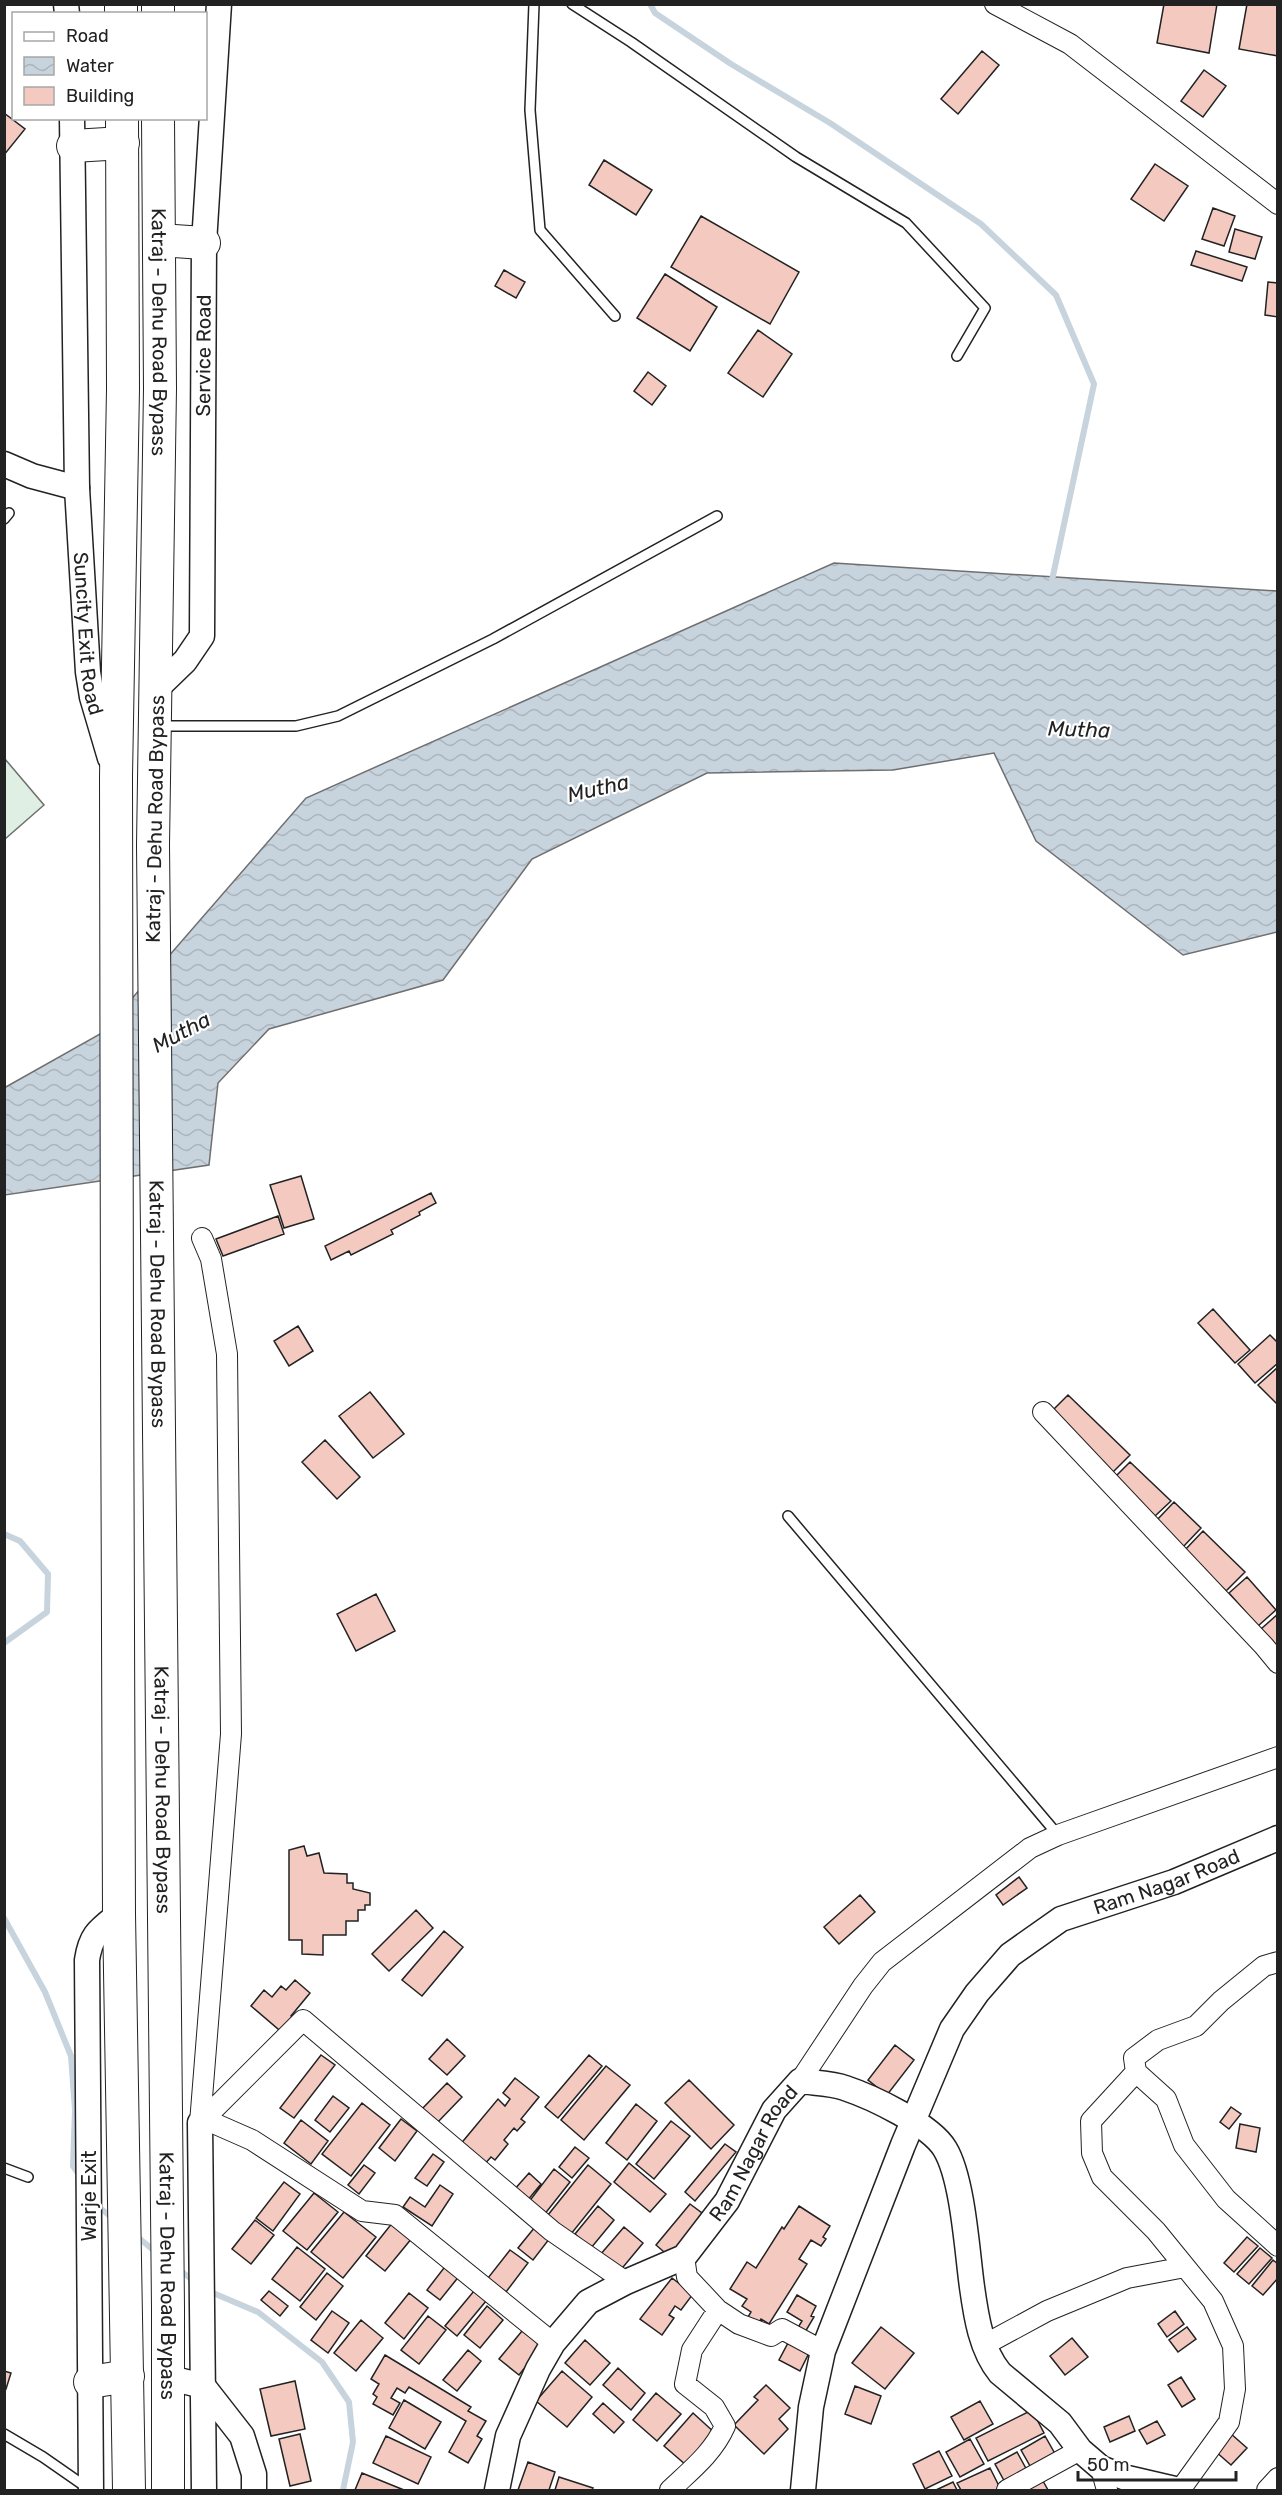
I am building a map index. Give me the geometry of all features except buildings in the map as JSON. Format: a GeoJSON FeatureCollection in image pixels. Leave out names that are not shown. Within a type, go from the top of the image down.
{"type":"FeatureCollection","features":[{"type":"Feature","properties":{"kind":"highway","name":"Katraj - Dehu Road Bypass"},"geometry":{"type":"LineString","coordinates":[[159,120],[160,388],[153,845],[168,2490]]}},
{"type":"Feature","properties":{"kind":"highway"},"geometry":{"type":"LineString","coordinates":[[73,132],[122,131]]}},
{"type":"Feature","properties":{"kind":"highway","name":"Katraj - Dehu Road Bypass"},"geometry":{"type":"LineString","coordinates":[[122,131],[123,389],[116,776],[117,1344],[119,1914],[129,2490]]}},
{"type":"Feature","properties":{"kind":"highway"},"geometry":{"type":"LineString","coordinates":[[159,240],[204,243]]}},
{"type":"Feature","properties":{"kind":"highway"},"geometry":{"type":"LineString","coordinates":[[90,2382],[128,2376]]}},
{"type":"Feature","properties":{"kind":"street","name":"Service Road"},"geometry":{"type":"LineString","coordinates":[[156,689],[185,660],[202,636],[204,243],[219,4]]}},
{"type":"Feature","properties":{"kind":"street"},"geometry":{"type":"LineString","coordinates":[[995,4],[1070,44],[1278,204]]}},
{"type":"Feature","properties":{"kind":"street"},"geometry":{"type":"LineString","coordinates":[[4,464],[32,476],[77,488],[73,132]]}},
{"type":"Feature","properties":{"kind":"street","name":"Suncity Exit Road"},"geometry":{"type":"LineString","coordinates":[[77,488],[88,672],[92,697],[116,776]]}},
{"type":"Feature","properties":{"kind":"street"},"geometry":{"type":"LineString","coordinates":[[202,1238],[212,1259],[227,1354],[231,1734],[200,2123],[204,2490]]}},
{"type":"Feature","properties":{"kind":"street"},"geometry":{"type":"LineString","coordinates":[[1043,1412],[1278,1663]]}},
{"type":"Feature","properties":{"kind":"street"},"geometry":{"type":"LineString","coordinates":[[800,2080],[863,1986],[882,1962],[1030,1848],[1058,1835],[1278,1757]]}},
{"type":"Feature","properties":{"kind":"street","name":"Ram Nagar Road"},"geometry":{"type":"LineString","coordinates":[[497,2490],[508,2436],[538,2369],[553,2343],[588,2302],[626,2282],[684,2257],[727,2201],[774,2110],[800,2080],[844,2087],[914,2121],[952,2029],[977,1992],[1010,1955],[1061,1919],[1174,1882],[1278,1838]]}},
{"type":"Feature","properties":{"kind":"street","name":"Warje Exit"},"geometry":{"type":"LineString","coordinates":[[91,2490],[87,1960],[90,1942],[94,1936],[119,1914]]}},
{"type":"Feature","properties":{"kind":"street"},"geometry":{"type":"LineString","coordinates":[[1277,2243],[1226,2199],[1184,2145],[1166,2099],[1136,2072],[1134,2058],[1158,2040],[1196,2026],[1221,2001],[1264,1966],[1278,1962]]}},
{"type":"Feature","properties":{"kind":"street"},"geometry":{"type":"LineString","coordinates":[[165,2145],[200,2123],[303,2020],[552,2231],[626,2282]]}},
{"type":"Feature","properties":{"kind":"street"},"geometry":{"type":"LineString","coordinates":[[804,2490],[811,2407],[823,2351],[914,2121],[930,2131],[946,2149],[959,2187],[976,2319],[993,2364],[1000,2373],[1060,2423],[1104,2479],[1123,2477],[1180,2490],[1229,2422],[1235,2389],[1233,2346],[1213,2301],[1156,2231],[1102,2177],[1092,2153],[1091,2121],[1136,2072]]}},
{"type":"Feature","properties":{"kind":"street"},"geometry":{"type":"LineString","coordinates":[[200,2123],[211,2122],[252,2140],[362,2211],[395,2215],[553,2343]]}},
{"type":"Feature","properties":{"kind":"street"},"geometry":{"type":"LineString","coordinates":[[684,2257],[687,2277],[718,2310],[739,2324],[771,2336],[782,2329],[823,2351]]}},
{"type":"Feature","properties":{"kind":"street"},"geometry":{"type":"LineString","coordinates":[[986,2344],[1047,2311],[1127,2278],[1185,2267]]}},
{"type":"Feature","properties":{"kind":"street"},"geometry":{"type":"LineString","coordinates":[[670,2490],[709,2453],[725,2426],[714,2407],[686,2384],[692,2350],[718,2310]]}},
{"type":"Feature","properties":{"kind":"street"},"geometry":{"type":"LineString","coordinates":[[166,2377],[203,2386],[242,2436],[254,2474],[254,2490]]}},
{"type":"Feature","properties":{"kind":"street"},"geometry":{"type":"LineString","coordinates":[[1006,2490],[1080,2450]]}},
{"type":"Feature","properties":{"kind":"street"},"geometry":{"type":"LineString","coordinates":[[1267,2490],[1278,2478]]}},
{"type":"Feature","properties":{"kind":"lane"},"geometry":{"type":"LineString","coordinates":[[534,4],[530,110],[540,230],[615,316]]}},
{"type":"Feature","properties":{"kind":"lane"},"geometry":{"type":"LineString","coordinates":[[572,4],[631,42],[796,157],[906,223],[985,308],[957,356]]}},
{"type":"Feature","properties":{"kind":"lane"},"geometry":{"type":"LineString","coordinates":[[155,726],[296,726],[338,716],[493,639],[717,516]]}},
{"type":"Feature","properties":{"kind":"lane"},"geometry":{"type":"LineString","coordinates":[[788,1516],[1058,1835]]}},
{"type":"Feature","properties":{"kind":"lane"},"geometry":{"type":"LineString","coordinates":[[4,2168],[28,2177]]}},
{"type":"Feature","properties":{"kind":"lane"},"geometry":{"type":"LineString","coordinates":[[4,2434],[91,2490]]}},
{"type":"Feature","properties":{"kind":"green space"},"geometry":{"type":"Polygon","coordinates":[[[5,759],[44,805],[4,839],[5,759]]]}},
{"type":"Feature","properties":{"kind":"water","name":"Mutha"},"geometry":{"type":"Polygon","coordinates":[[[834,563],[1277,591],[1277,932],[1183,955],[1036,841],[994,753],[893,770],[707,773],[532,859],[443,980],[269,1029],[218,1083],[209,1165],[5,1195],[4,1088],[102,1033],[306,798],[834,563]]]}},
{"type":"Feature","properties":{"kind":"waterway"},"geometry":{"type":"LineString","coordinates":[[650,4],[655,13],[731,64],[830,123],[981,224],[1056,295],[1094,384],[1051,585]]}},
{"type":"Feature","properties":{"kind":"waterway"},"geometry":{"type":"LineString","coordinates":[[4,1534],[20,1541],[48,1574],[47,1612],[4,1643]]}},
{"type":"Feature","properties":{"kind":"waterway"},"geometry":{"type":"LineString","coordinates":[[4,1918],[45,1992],[71,2056],[75,2110],[73,2166],[80,2176]]}},
{"type":"Feature","properties":{"kind":"waterway"},"geometry":{"type":"LineString","coordinates":[[96,2202],[115,2220]]}},
{"type":"Feature","properties":{"kind":"waterway"},"geometry":{"type":"LineString","coordinates":[[135,2235],[157,2253]]}},
{"type":"Feature","properties":{"kind":"waterway"},"geometry":{"type":"LineString","coordinates":[[177,2268],[195,2282]]}},
{"type":"Feature","properties":{"kind":"waterway"},"geometry":{"type":"LineString","coordinates":[[206,2290],[258,2312],[322,2362],[349,2402],[353,2442],[343,2490]]}}]}
